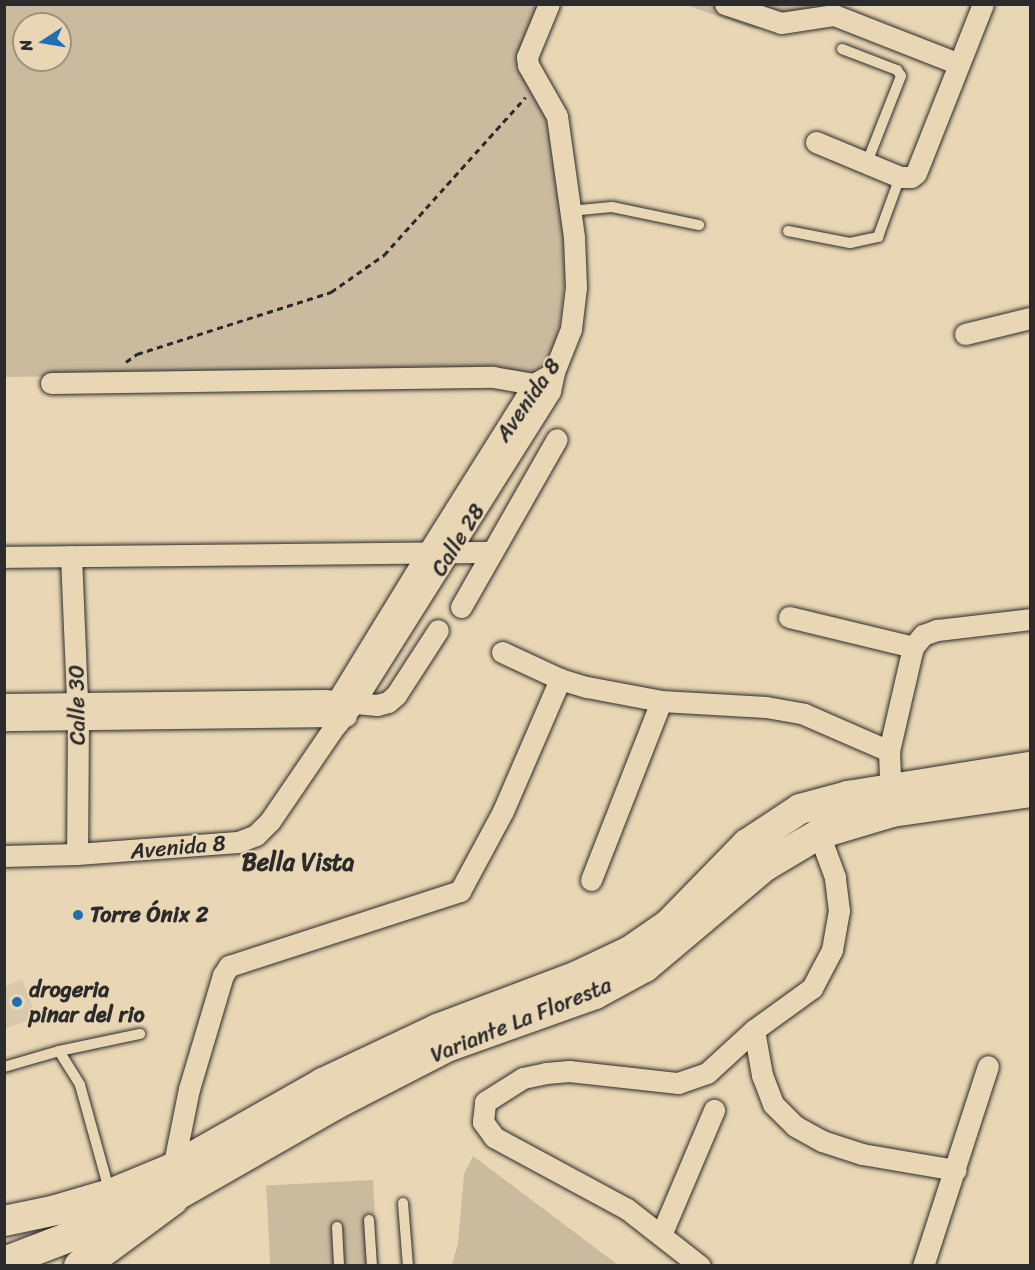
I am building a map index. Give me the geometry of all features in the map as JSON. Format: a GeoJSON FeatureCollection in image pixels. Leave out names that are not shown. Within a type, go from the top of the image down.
{"type":"FeatureCollection","features":[{"type":"Feature","properties":{"kind":"main road","name":"Variante La Floresta"},"geometry":{"type":"LineString","coordinates":[[4,1262],[338,1103],[449,1046],[595,994],[645,967],[765,866],[819,834],[891,800],[1030,766]]}},
{"type":"Feature","properties":{"kind":"main road","name":"Variante La Floresta"},"geometry":{"type":"LineString","coordinates":[[4,1221],[110,1194],[173,1183],[323,1083],[437,1029],[577,976],[630,951],[669,924],[747,844],[800,809],[848,796],[891,800],[1030,792]]}},
{"type":"Feature","properties":{"kind":"main road"},"geometry":{"type":"LineString","coordinates":[[80,1266],[173,1183]]}},
{"type":"Feature","properties":{"kind":"street","name":"Avenida 8"},"geometry":{"type":"LineString","coordinates":[[4,856],[77,855],[238,842],[256,835],[270,821],[340,713],[427,554],[546,382],[571,328],[576,287],[574,237],[557,116],[528,65],[527,57],[549,4]]}},
{"type":"Feature","properties":{"kind":"street"},"geometry":{"type":"LineString","coordinates":[[725,4],[752,9],[781,23],[834,15],[959,64]]}},
{"type":"Feature","properties":{"kind":"street"},"geometry":{"type":"LineString","coordinates":[[816,142],[866,165],[900,177],[911,177],[916,173],[983,4]]}},
{"type":"Feature","properties":{"kind":"street"},"geometry":{"type":"LineString","coordinates":[[965,334],[1030,318]]}},
{"type":"Feature","properties":{"kind":"street"},"geometry":{"type":"LineString","coordinates":[[51,383],[493,377],[546,382]]}},
{"type":"Feature","properties":{"kind":"street","name":"Calle 28"},"geometry":{"type":"LineString","coordinates":[[340,713],[449,554],[546,382]]}},
{"type":"Feature","properties":{"kind":"street"},"geometry":{"type":"LineString","coordinates":[[461,607],[557,439]]}},
{"type":"Feature","properties":{"kind":"street"},"geometry":{"type":"LineString","coordinates":[[4,556],[492,552]]}},
{"type":"Feature","properties":{"kind":"street","name":"Calle 30"},"geometry":{"type":"LineString","coordinates":[[71,555],[78,712],[77,855]]}},
{"type":"Feature","properties":{"kind":"street"},"geometry":{"type":"LineString","coordinates":[[789,617],[913,647]]}},
{"type":"Feature","properties":{"kind":"street"},"geometry":{"type":"LineString","coordinates":[[891,800],[889,751],[913,647],[923,635],[937,630],[1030,619]]}},
{"type":"Feature","properties":{"kind":"street"},"geometry":{"type":"LineString","coordinates":[[4,704],[78,712],[340,713],[377,705],[396,695],[438,630]]}},
{"type":"Feature","properties":{"kind":"street"},"geometry":{"type":"LineString","coordinates":[[502,652],[560,679],[587,687],[661,701],[766,707],[804,714],[889,751]]}},
{"type":"Feature","properties":{"kind":"street"},"geometry":{"type":"LineString","coordinates":[[173,1183],[189,1089],[223,975],[229,966],[460,891],[502,811],[560,679]]}},
{"type":"Feature","properties":{"kind":"street"},"geometry":{"type":"LineString","coordinates":[[591,880],[661,701]]}},
{"type":"Feature","properties":{"kind":"street"},"geometry":{"type":"LineString","coordinates":[[4,720],[78,712]]}},
{"type":"Feature","properties":{"kind":"street"},"geometry":{"type":"LineString","coordinates":[[700,1266],[627,1209],[494,1137],[483,1122],[485,1102],[522,1078],[546,1072],[579,1072],[678,1083],[707,1073],[754,1030],[813,988],[832,950],[839,910],[835,878],[819,834]]}},
{"type":"Feature","properties":{"kind":"street"},"geometry":{"type":"LineString","coordinates":[[754,1030],[762,1075],[773,1104],[795,1126],[822,1141],[862,1154],[956,1170]]}},
{"type":"Feature","properties":{"kind":"street"},"geometry":{"type":"LineString","coordinates":[[923,1266],[988,1066]]}},
{"type":"Feature","properties":{"kind":"street"},"geometry":{"type":"LineString","coordinates":[[661,1235],[714,1110]]}},
{"type":"Feature","properties":{"kind":"lane"},"geometry":{"type":"LineString","coordinates":[[842,49],[897,70],[901,76],[866,165]]}},
{"type":"Feature","properties":{"kind":"lane"},"geometry":{"type":"LineString","coordinates":[[788,231],[850,243],[878,237],[900,177]]}},
{"type":"Feature","properties":{"kind":"lane"},"geometry":{"type":"LineString","coordinates":[[570,211],[612,207],[699,225]]}},
{"type":"Feature","properties":{"kind":"lane"},"geometry":{"type":"LineString","coordinates":[[4,1067],[19,1060],[140,1034]]}},
{"type":"Feature","properties":{"kind":"lane"},"geometry":{"type":"LineString","coordinates":[[59,1051],[80,1084],[110,1194]]}},
{"type":"Feature","properties":{"kind":"lane"},"geometry":{"type":"LineString","coordinates":[[403,1203],[408,1266]]}},
{"type":"Feature","properties":{"kind":"lane"},"geometry":{"type":"LineString","coordinates":[[369,1220],[372,1266]]}},
{"type":"Feature","properties":{"kind":"lane"},"geometry":{"type":"LineString","coordinates":[[338,1227],[339,1266]]}},
{"type":"Feature","properties":{"kind":"path"},"geometry":{"type":"LineString","coordinates":[[99,382],[137,354],[331,292],[384,255],[539,82]]}},
{"type":"Feature","properties":{"kind":"shaded area"},"geometry":{"type":"Polygon","coordinates":[[[4,5],[560,5],[529,82],[547,121],[562,225],[565,278],[560,323],[554,347],[537,377],[499,369],[5,377],[4,5]]]}},
{"type":"Feature","properties":{"kind":"shaded area"},"geometry":{"type":"Polygon","coordinates":[[[686,5],[832,5],[755,29],[686,5]]]}},
{"type":"Feature","properties":{"kind":"shaded area","name":"drogeria pinar del rio"},"geometry":{"type":"Polygon","coordinates":[[[22,979],[36,1017],[5,1029],[5,987],[22,979]]]}},
{"type":"Feature","properties":{"kind":"shaded area"},"geometry":{"type":"Polygon","coordinates":[[[473,1156],[618,1265],[452,1265],[458,1243],[464,1174],[473,1156]]]}},
{"type":"Feature","properties":{"kind":"shaded area"},"geometry":{"type":"Polygon","coordinates":[[[373,1180],[377,1265],[270,1266],[266,1186],[373,1180]]]}},
{"type":"Feature","properties":{"kind":"place","name":"Torre Ónix 2"},"geometry":{"type":"Point","coordinates":[78,915]}},
{"type":"Feature","properties":{"kind":"place","name":"drogeria pinar del rio"},"geometry":{"type":"Point","coordinates":[17,1002]}},
{"type":"Feature","properties":{"kind":"district","name":"Bella Vista"},"geometry":{"type":"Point","coordinates":[298,863]}}]}
